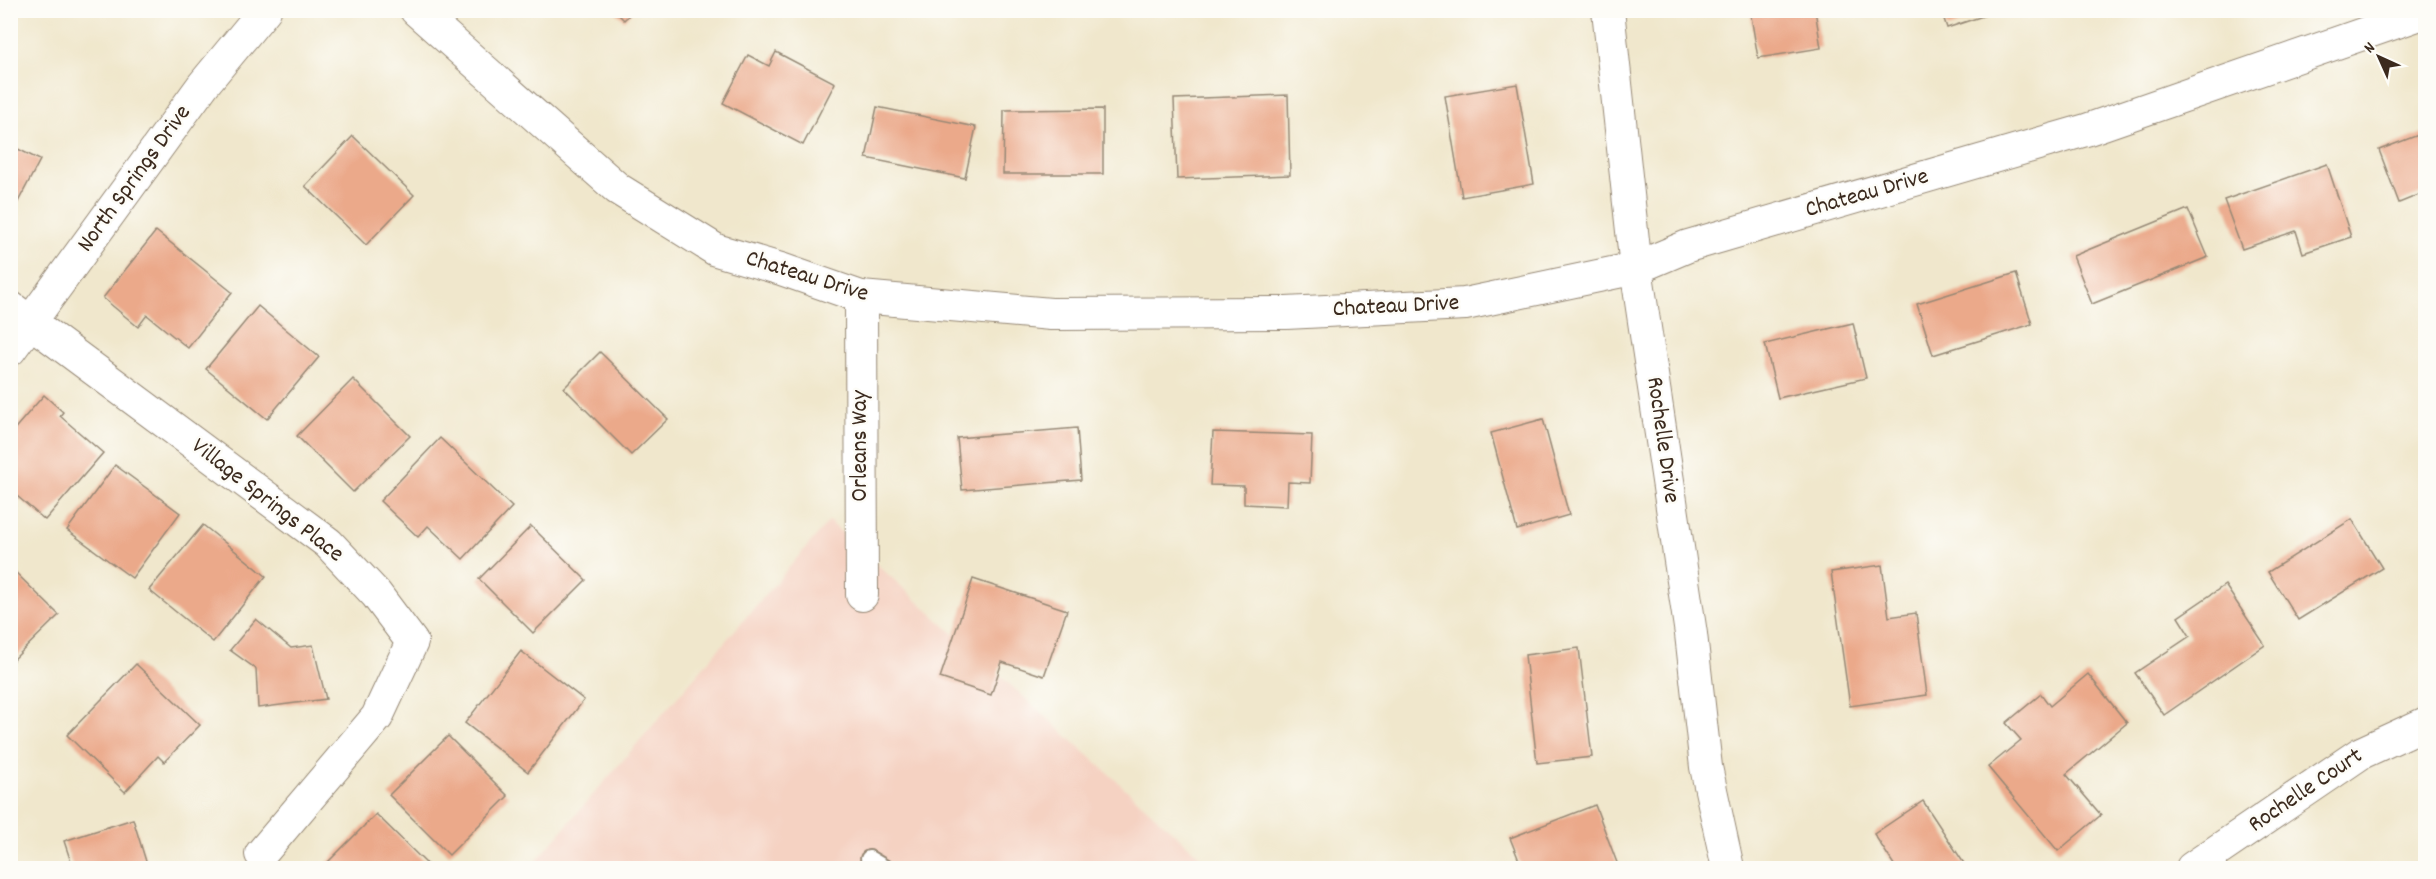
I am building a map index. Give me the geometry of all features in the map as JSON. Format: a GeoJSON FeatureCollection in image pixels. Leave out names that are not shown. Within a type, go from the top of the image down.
{"type":"FeatureCollection","features":[{"type":"Feature","properties":{"kind":"street","name":"North Springs Drive"},"geometry":{"type":"LineString","coordinates":[[10,351],[21,315],[265,10]]}},
{"type":"Feature","properties":{"kind":"street","name":"Chateau Drive"},"geometry":{"type":"LineString","coordinates":[[416,10],[618,189],[716,250],[781,269],[861,297],[1052,314],[1286,313],[1465,304],[1636,268],[1688,246],[2086,130],[2426,12]]}},
{"type":"Feature","properties":{"kind":"street","name":"Rochelle Drive"},"geometry":{"type":"LineString","coordinates":[[1608,10],[1636,268],[1691,634],[1706,767],[1728,868]]}},
{"type":"Feature","properties":{"kind":"street","name":"Orleans Way"},"geometry":{"type":"LineString","coordinates":[[861,297],[862,594]]}},
{"type":"Feature","properties":{"kind":"street","name":"Village Springs Place"},"geometry":{"type":"LineString","coordinates":[[21,315],[328,543],[376,594],[412,642],[376,717],[261,854]]}},
{"type":"Feature","properties":{"kind":"street","name":"Rochelle Court"},"geometry":{"type":"LineString","coordinates":[[2192,868],[2361,753],[2426,723]]}},
{"type":"Feature","properties":{"kind":"lane"},"geometry":{"type":"LineString","coordinates":[[869,859],[884,868]]}},
{"type":"Feature","properties":{"kind":"shaded area"},"geometry":{"type":"Polygon","coordinates":[[[829,521],[1213,868],[530,868],[829,521]]]}},
{"type":"Feature","properties":{"kind":"building"},"geometry":{"type":"Polygon","coordinates":[[[614,10],[634,10],[624,20],[614,10]]]}},
{"type":"Feature","properties":{"kind":"building"},"geometry":{"type":"Polygon","coordinates":[[[1750,10],[1815,10],[1821,48],[1758,58],[1750,10]]]}},
{"type":"Feature","properties":{"kind":"building"},"geometry":{"type":"Polygon","coordinates":[[[1941,10],[1998,10],[1998,11],[1947,28],[1941,10]]]}},
{"type":"Feature","properties":{"kind":"building"},"geometry":{"type":"Polygon","coordinates":[[[776,52],[835,83],[803,145],[723,103],[748,55],[769,66],[776,52]]]}},
{"type":"Feature","properties":{"kind":"building"},"geometry":{"type":"Polygon","coordinates":[[[1517,84],[1534,184],[1462,197],[1445,96],[1517,84]]]}},
{"type":"Feature","properties":{"kind":"building"},"geometry":{"type":"Polygon","coordinates":[[[1288,95],[1290,175],[1177,179],[1174,99],[1288,95]]]}},
{"type":"Feature","properties":{"kind":"building"},"geometry":{"type":"Polygon","coordinates":[[[877,107],[976,127],[965,178],[866,158],[877,107]]]}},
{"type":"Feature","properties":{"kind":"building"},"geometry":{"type":"Polygon","coordinates":[[[1103,109],[1103,174],[1003,174],[1004,110],[1103,109]]]}},
{"type":"Feature","properties":{"kind":"building"},"geometry":{"type":"Polygon","coordinates":[[[2426,132],[2426,192],[2399,203],[2379,150],[2426,132]]]}},
{"type":"Feature","properties":{"kind":"building"},"geometry":{"type":"Polygon","coordinates":[[[353,136],[414,195],[366,245],[305,186],[353,136]]]}},
{"type":"Feature","properties":{"kind":"building"},"geometry":{"type":"Polygon","coordinates":[[[10,145],[40,160],[10,217],[10,145]]]}},
{"type":"Feature","properties":{"kind":"building"},"geometry":{"type":"Polygon","coordinates":[[[2327,164],[2351,237],[2303,253],[2296,231],[2242,249],[2224,200],[2327,164]]]}},
{"type":"Feature","properties":{"kind":"building"},"geometry":{"type":"Polygon","coordinates":[[[2188,209],[2208,257],[2092,304],[2073,256],[2188,209]]]}},
{"type":"Feature","properties":{"kind":"building"},"geometry":{"type":"Polygon","coordinates":[[[156,231],[232,292],[188,348],[147,315],[138,327],[103,298],[156,231]]]}},
{"type":"Feature","properties":{"kind":"building"},"geometry":{"type":"Polygon","coordinates":[[[2016,273],[2032,324],[1933,355],[1917,304],[2016,273]]]}},
{"type":"Feature","properties":{"kind":"building"},"geometry":{"type":"Polygon","coordinates":[[[258,306],[319,357],[267,419],[206,369],[258,306]]]}},
{"type":"Feature","properties":{"kind":"building"},"geometry":{"type":"Polygon","coordinates":[[[1853,323],[1866,378],[1778,398],[1765,344],[1853,323]]]}},
{"type":"Feature","properties":{"kind":"building"},"geometry":{"type":"Polygon","coordinates":[[[600,352],[668,419],[631,455],[564,388],[600,352]]]}},
{"type":"Feature","properties":{"kind":"building"},"geometry":{"type":"Polygon","coordinates":[[[353,379],[410,436],[353,492],[297,436],[353,379]]]}},
{"type":"Feature","properties":{"kind":"building"},"geometry":{"type":"Polygon","coordinates":[[[44,395],[63,412],[60,416],[103,453],[45,520],[10,490],[10,434],[44,395]]]}},
{"type":"Feature","properties":{"kind":"building"},"geometry":{"type":"Polygon","coordinates":[[[1543,419],[1569,515],[1517,530],[1491,433],[1543,419]]]}},
{"type":"Feature","properties":{"kind":"building"},"geometry":{"type":"Polygon","coordinates":[[[1077,428],[1081,480],[962,490],[957,438],[1077,428]]]}},
{"type":"Feature","properties":{"kind":"building"},"geometry":{"type":"Polygon","coordinates":[[[1213,432],[1312,435],[1310,483],[1288,482],[1287,506],[1244,504],[1244,486],[1210,485],[1213,432]]]}},
{"type":"Feature","properties":{"kind":"building"},"geometry":{"type":"Polygon","coordinates":[[[440,438],[512,507],[463,559],[428,526],[418,537],[380,501],[440,438]]]}},
{"type":"Feature","properties":{"kind":"building"},"geometry":{"type":"Polygon","coordinates":[[[115,465],[180,513],[132,578],[67,530],[115,465]]]}},
{"type":"Feature","properties":{"kind":"building"},"geometry":{"type":"Polygon","coordinates":[[[2352,519],[2382,568],[2298,620],[2268,572],[2352,519]]]}},
{"type":"Feature","properties":{"kind":"building"},"geometry":{"type":"Polygon","coordinates":[[[203,525],[266,576],[213,642],[149,590],[203,525]]]}},
{"type":"Feature","properties":{"kind":"building"},"geometry":{"type":"Polygon","coordinates":[[[531,526],[586,580],[533,633],[479,579],[531,526]]]}},
{"type":"Feature","properties":{"kind":"building"},"geometry":{"type":"Polygon","coordinates":[[[1882,565],[1889,617],[1916,613],[1927,695],[1850,706],[1831,572],[1882,565]]]}},
{"type":"Feature","properties":{"kind":"building"},"geometry":{"type":"Polygon","coordinates":[[[10,567],[59,615],[10,663],[10,567]]]}},
{"type":"Feature","properties":{"kind":"building"},"geometry":{"type":"Polygon","coordinates":[[[973,579],[1067,610],[1044,676],[1002,662],[991,695],[940,678],[973,579]]]}},
{"type":"Feature","properties":{"kind":"building"},"geometry":{"type":"Polygon","coordinates":[[[2225,585],[2265,645],[2164,715],[2135,673],[2190,636],[2178,617],[2225,585]]]}},
{"type":"Feature","properties":{"kind":"building"},"geometry":{"type":"Polygon","coordinates":[[[256,619],[291,648],[313,645],[326,699],[258,708],[256,669],[230,650],[256,619]]]}},
{"type":"Feature","properties":{"kind":"building"},"geometry":{"type":"Polygon","coordinates":[[[1579,648],[1592,757],[1537,763],[1525,655],[1579,648]]]}},
{"type":"Feature","properties":{"kind":"building"},"geometry":{"type":"Polygon","coordinates":[[[521,651],[584,700],[528,772],[465,723],[521,651]]]}},
{"type":"Feature","properties":{"kind":"building"},"geometry":{"type":"Polygon","coordinates":[[[136,664],[200,725],[164,762],[158,756],[125,792],[67,735],[136,664]]]}},
{"type":"Feature","properties":{"kind":"building"},"geometry":{"type":"Polygon","coordinates":[[[2088,674],[2127,723],[2066,774],[2101,815],[2058,851],[1988,767],[2021,740],[2006,723],[2041,694],[2050,706],[2088,674]]]}},
{"type":"Feature","properties":{"kind":"building"},"geometry":{"type":"Polygon","coordinates":[[[448,736],[508,796],[449,855],[389,795],[448,736]]]}},
{"type":"Feature","properties":{"kind":"building"},"geometry":{"type":"Polygon","coordinates":[[[1923,801],[1967,868],[1896,868],[1874,834],[1923,801]]]}},
{"type":"Feature","properties":{"kind":"building"},"geometry":{"type":"Polygon","coordinates":[[[1595,805],[1619,868],[1554,868],[1553,865],[1542,868],[1522,868],[1510,838],[1595,805]]]}},
{"type":"Feature","properties":{"kind":"building"},"geometry":{"type":"Polygon","coordinates":[[[376,814],[431,868],[322,868],[376,814]]]}},
{"type":"Feature","properties":{"kind":"building"},"geometry":{"type":"Polygon","coordinates":[[[133,819],[148,868],[73,868],[64,841],[133,819]]]}}]}
